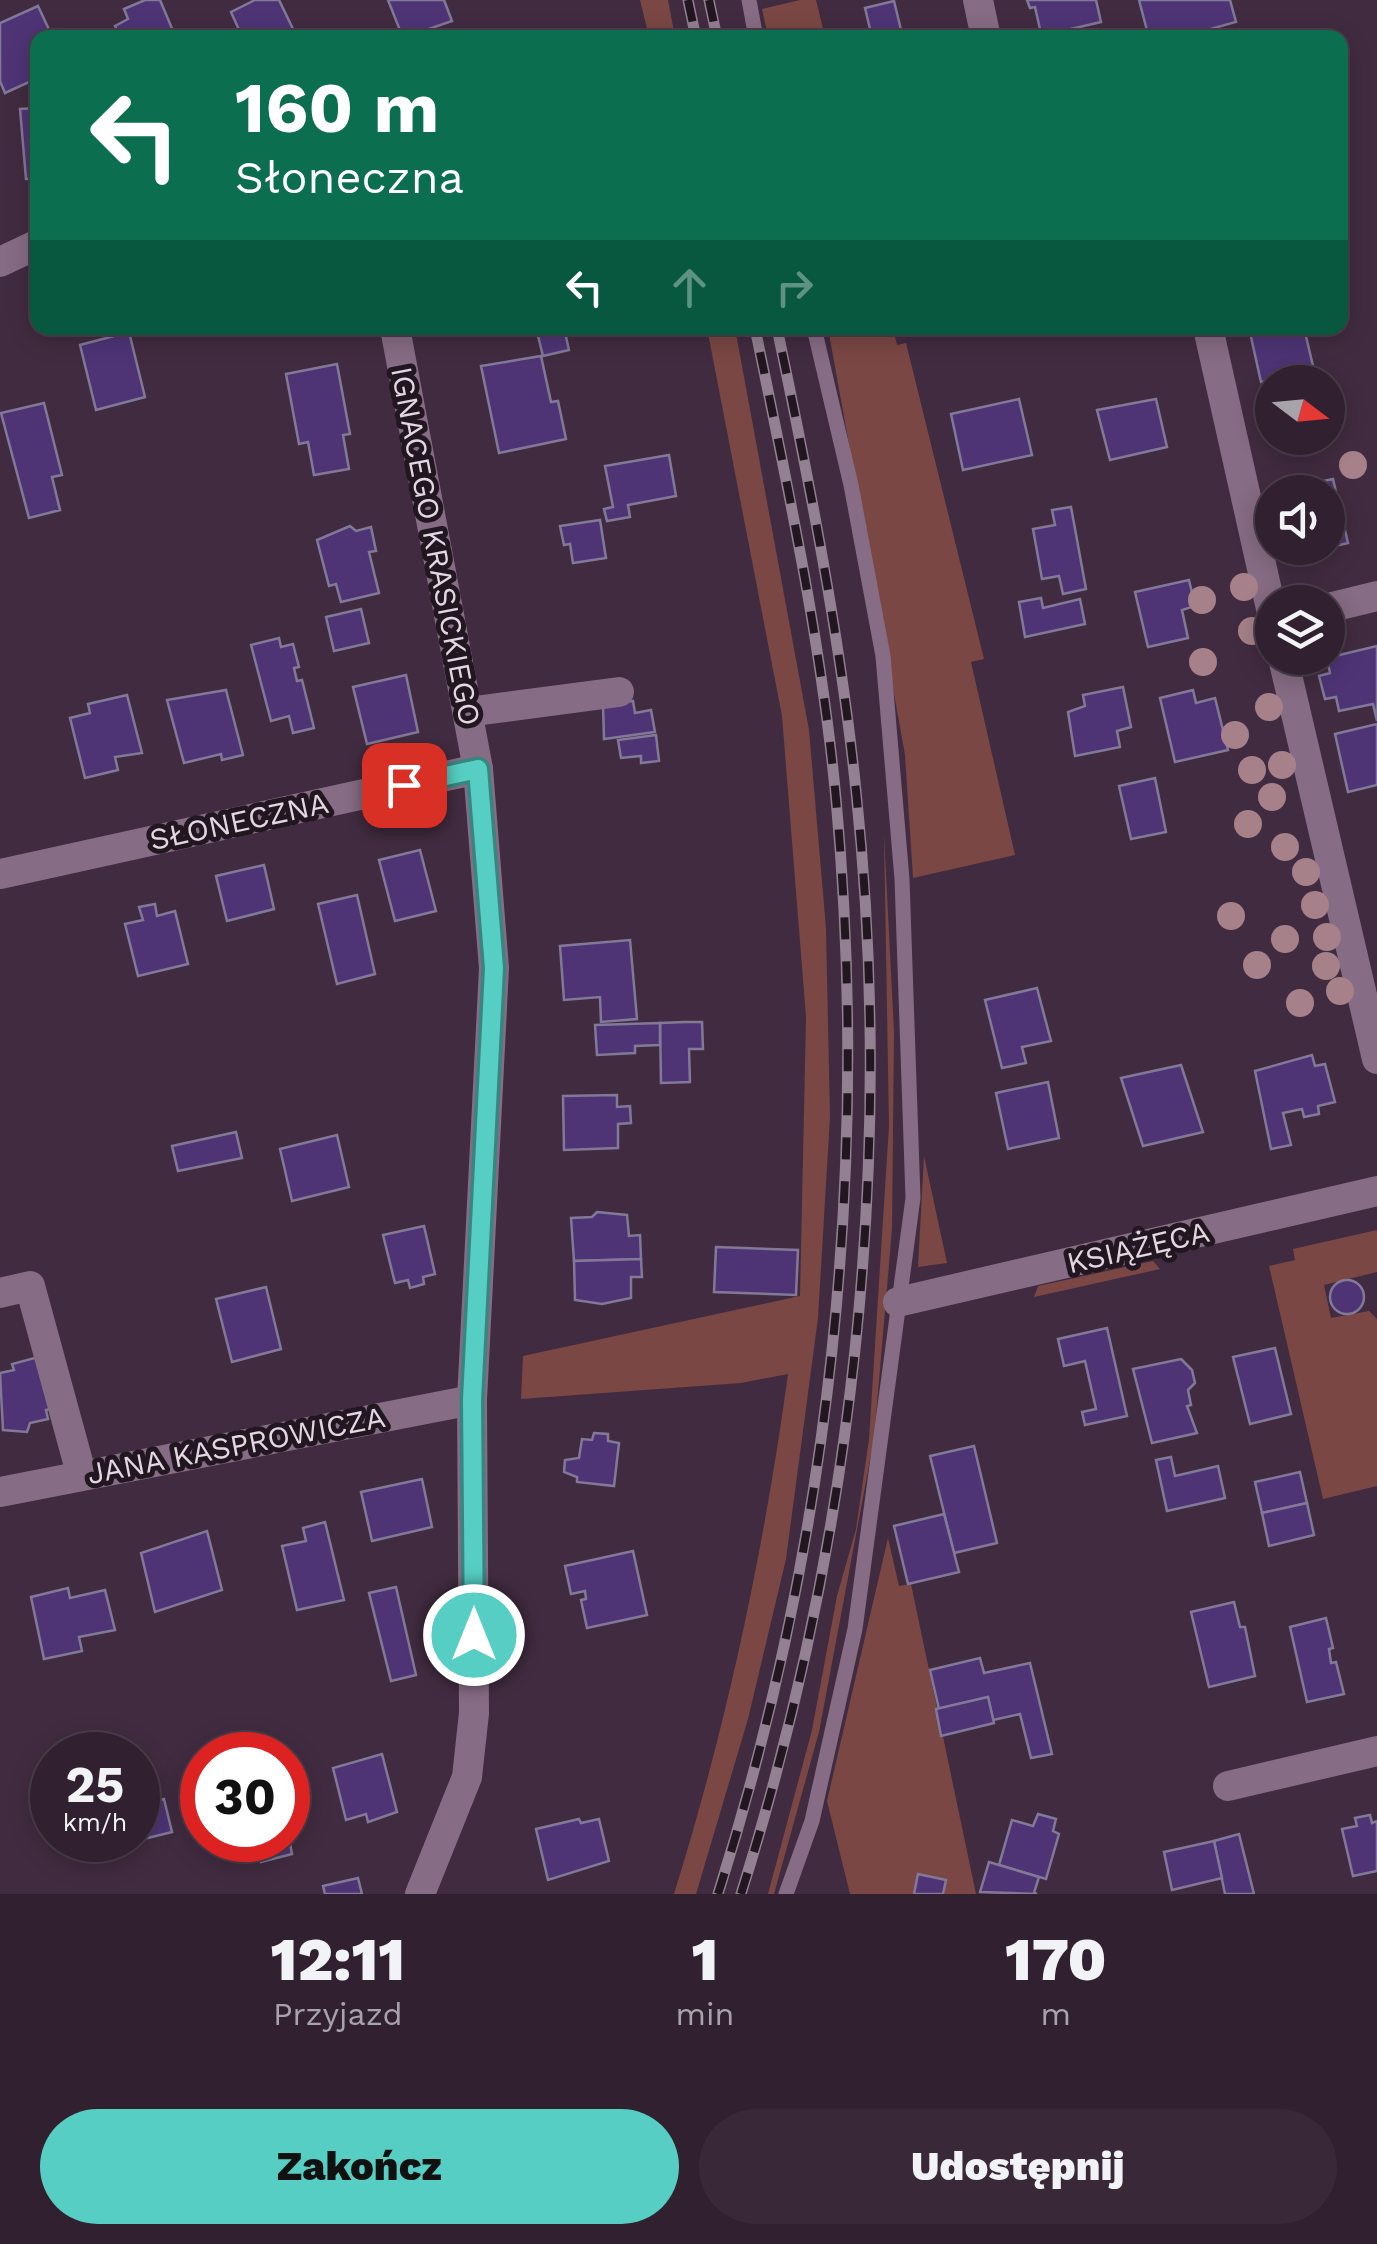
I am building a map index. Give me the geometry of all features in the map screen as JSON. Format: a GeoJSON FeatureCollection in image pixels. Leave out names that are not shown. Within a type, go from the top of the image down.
{"type":"FeatureCollection","features":[{"type":"Feature","properties":{"kind":"street"},"geometry":{"type":"LineString","coordinates":[[978,0],[984,30]]}},
{"type":"Feature","properties":{"kind":"street"},"geometry":{"type":"LineString","coordinates":[[0,262],[30,248]]}},
{"type":"Feature","properties":{"kind":"street","name":"IGNACEGO KRASICKIEGO"},"geometry":{"type":"LineString","coordinates":[[397,335],[478,769],[494,968],[472,1400],[474,1713],[467,1777],[420,1894]]}},
{"type":"Feature","properties":{"kind":"street"},"geometry":{"type":"LineString","coordinates":[[1210,335],[1266,585]]}},
{"type":"Feature","properties":{"kind":"street"},"geometry":{"type":"LineString","coordinates":[[1345,604],[1377,596]]}},
{"type":"Feature","properties":{"kind":"street"},"geometry":{"type":"LineString","coordinates":[[1287,675],[1377,1059]]}},
{"type":"Feature","properties":{"kind":"street"},"geometry":{"type":"LineString","coordinates":[[468,712],[619,692]]}},
{"type":"Feature","properties":{"kind":"street","name":"SŁONECZNA"},"geometry":{"type":"LineString","coordinates":[[0,874],[478,769]]}},
{"type":"Feature","properties":{"kind":"street","name":"KSIĄŻĘCA"},"geometry":{"type":"LineString","coordinates":[[898,1302],[1377,1191]]}},
{"type":"Feature","properties":{"kind":"street"},"geometry":{"type":"LineString","coordinates":[[0,1293],[30,1286],[81,1473]]}},
{"type":"Feature","properties":{"kind":"street","name":"JANA KASPROWICZA"},"geometry":{"type":"LineString","coordinates":[[0,1492],[81,1473],[472,1400]]}},
{"type":"Feature","properties":{"kind":"street"},"geometry":{"type":"LineString","coordinates":[[1228,1786],[1377,1751]]}},
{"type":"Feature","properties":{"kind":"lane"},"geometry":{"type":"LineString","coordinates":[[749,0],[755,30]]}},
{"type":"Feature","properties":{"kind":"lane"},"geometry":{"type":"LineString","coordinates":[[786,1894],[812,1821],[855,1630],[914,1198],[896,786],[883,656],[852,485],[816,335]]}},
{"type":"Feature","properties":{"kind":"shaded area"},"geometry":{"type":"Polygon","coordinates":[[[640,0],[668,0],[674,30],[647,30],[640,0]]]}},
{"type":"Feature","properties":{"kind":"shaded area"},"geometry":{"type":"Polygon","coordinates":[[[816,0],[823,30],[766,30],[762,9],[816,0]]]}},
{"type":"Feature","properties":{"kind":"shaded area"},"geometry":{"type":"Polygon","coordinates":[[[708,335],[736,335],[809,730],[826,928],[830,1117],[818,1318],[786,1559],[748,1719],[696,1894],[674,1894],[711,1766],[742,1636],[768,1506],[788,1374],[741,1383],[521,1399],[523,1356],[800,1296],[806,1017],[782,716],[708,335]]]}},
{"type":"Feature","properties":{"kind":"shaded area"},"geometry":{"type":"Polygon","coordinates":[[[829,335],[895,335],[897,345],[906,343],[984,659],[971,662],[1015,855],[913,878],[905,755],[829,335]]]}},
{"type":"Feature","properties":{"kind":"shaded area"},"geometry":{"type":"Polygon","coordinates":[[[884,834],[894,1032],[892,1229],[874,1439],[819,1732],[774,1894],[768,1894],[812,1730],[837,1596],[856,1529],[869,1439],[889,1126],[884,834]]]}},
{"type":"Feature","properties":{"kind":"shaded area"},"geometry":{"type":"Polygon","coordinates":[[[924,1156],[947,1263],[918,1267],[924,1156]]]}},
{"type":"Feature","properties":{"kind":"shaded area"},"geometry":{"type":"Polygon","coordinates":[[[1377,1230],[1377,1272],[1324,1285],[1331,1318],[1369,1311],[1377,1319],[1377,1486],[1323,1499],[1269,1266],[1295,1260],[1293,1249],[1377,1230]]]}},
{"type":"Feature","properties":{"kind":"shaded area"},"geometry":{"type":"Polygon","coordinates":[[[1153,1261],[1160,1269],[1034,1297],[1038,1286],[1153,1261]]]}},
{"type":"Feature","properties":{"kind":"shaded area"},"geometry":{"type":"Polygon","coordinates":[[[888,1538],[899,1586],[911,1584],[976,1894],[850,1894],[827,1801],[888,1538]]]}},
{"type":"Feature","properties":{"kind":"building"},"geometry":{"type":"Polygon","coordinates":[[[145,0],[160,0],[173,30],[117,30],[115,26],[128,19],[124,9],[145,0]]]}},
{"type":"Feature","properties":{"kind":"building"},"geometry":{"type":"Polygon","coordinates":[[[255,0],[279,0],[293,29],[239,30],[231,12],[255,0]]]}},
{"type":"Feature","properties":{"kind":"building"},"geometry":{"type":"Polygon","coordinates":[[[388,0],[444,0],[452,21],[426,30],[400,30],[388,0]]]}},
{"type":"Feature","properties":{"kind":"building"},"geometry":{"type":"Polygon","coordinates":[[[1027,0],[1096,0],[1101,22],[1071,30],[1040,30],[1035,7],[1030,8],[1027,0]]]}},
{"type":"Feature","properties":{"kind":"building"},"geometry":{"type":"Polygon","coordinates":[[[1139,0],[1230,0],[1236,22],[1207,30],[1147,30],[1139,0]]]}},
{"type":"Feature","properties":{"kind":"building"},"geometry":{"type":"Polygon","coordinates":[[[894,1],[901,30],[867,30],[870,29],[865,8],[894,1]]]}},
{"type":"Feature","properties":{"kind":"building"},"geometry":{"type":"Polygon","coordinates":[[[38,6],[49,30],[30,30],[30,82],[5,93],[0,81],[0,23],[38,6]]]}},
{"type":"Feature","properties":{"kind":"building"},"geometry":{"type":"Polygon","coordinates":[[[30,108],[30,179],[26,179],[20,109],[30,108]]]}},
{"type":"Feature","properties":{"kind":"building"},"geometry":{"type":"Polygon","coordinates":[[[130,335],[145,397],[96,410],[80,345],[130,335]]]}},
{"type":"Feature","properties":{"kind":"building"},"geometry":{"type":"Polygon","coordinates":[[[538,335],[566,335],[569,350],[543,356],[538,335]]]}},
{"type":"Feature","properties":{"kind":"building"},"geometry":{"type":"Polygon","coordinates":[[[1251,335],[1306,335],[1313,365],[1257,365],[1251,335]]]}},
{"type":"Feature","properties":{"kind":"building"},"geometry":{"type":"Polygon","coordinates":[[[541,356],[551,402],[558,401],[566,439],[499,453],[481,366],[541,356]]]}},
{"type":"Feature","properties":{"kind":"building"},"geometry":{"type":"Polygon","coordinates":[[[337,364],[350,434],[343,435],[349,469],[314,475],[308,442],[299,444],[286,374],[337,364]]]}},
{"type":"Feature","properties":{"kind":"building"},"geometry":{"type":"Polygon","coordinates":[[[1019,399],[1032,455],[963,470],[951,414],[1019,399]]]}},
{"type":"Feature","properties":{"kind":"building"},"geometry":{"type":"Polygon","coordinates":[[[1156,399],[1167,447],[1110,460],[1097,410],[1156,399]]]}},
{"type":"Feature","properties":{"kind":"building"},"geometry":{"type":"Polygon","coordinates":[[[44,403],[62,475],[52,477],[60,510],[29,518],[1,413],[44,403]]]}},
{"type":"Feature","properties":{"kind":"building"},"geometry":{"type":"Polygon","coordinates":[[[669,455],[676,496],[628,505],[630,517],[607,521],[604,509],[613,507],[605,466],[669,455]]]}},
{"type":"Feature","properties":{"kind":"building"},"geometry":{"type":"Polygon","coordinates":[[[1071,507],[1086,589],[1063,594],[1059,576],[1042,579],[1033,529],[1055,525],[1052,510],[1071,507]]]}},
{"type":"Feature","properties":{"kind":"building"},"geometry":{"type":"Polygon","coordinates":[[[600,520],[606,558],[573,563],[570,544],[564,545],[560,526],[600,520]]]}},
{"type":"Feature","properties":{"kind":"building"},"geometry":{"type":"Polygon","coordinates":[[[350,526],[356,531],[371,527],[376,551],[369,552],[379,593],[341,602],[336,584],[329,586],[317,540],[350,526]]]}},
{"type":"Feature","properties":{"kind":"building"},"geometry":{"type":"Polygon","coordinates":[[[1189,580],[1195,606],[1182,610],[1188,638],[1148,647],[1135,592],[1189,580]]]}},
{"type":"Feature","properties":{"kind":"building"},"geometry":{"type":"Polygon","coordinates":[[[1041,598],[1043,608],[1080,599],[1085,624],[1025,637],[1019,602],[1041,598]]]}},
{"type":"Feature","properties":{"kind":"building"},"geometry":{"type":"Polygon","coordinates":[[[361,609],[369,643],[334,651],[326,617],[361,609]]]}},
{"type":"Feature","properties":{"kind":"building"},"geometry":{"type":"Polygon","coordinates":[[[279,638],[281,647],[293,644],[299,667],[294,668],[297,681],[302,680],[314,728],[293,733],[289,716],[271,721],[251,645],[279,638]]]}},
{"type":"Feature","properties":{"kind":"building"},"geometry":{"type":"Polygon","coordinates":[[[1377,646],[1377,721],[1373,704],[1339,711],[1336,697],[1325,699],[1319,676],[1345,675],[1345,654],[1377,646]]]}},
{"type":"Feature","properties":{"kind":"building"},"geometry":{"type":"Polygon","coordinates":[[[406,675],[418,732],[367,744],[353,687],[406,675]]]}},
{"type":"Feature","properties":{"kind":"building"},"geometry":{"type":"Polygon","coordinates":[[[1123,687],[1131,727],[1117,731],[1120,747],[1075,756],[1068,712],[1085,706],[1083,695],[1123,687]]]}},
{"type":"Feature","properties":{"kind":"building"},"geometry":{"type":"Polygon","coordinates":[[[226,690],[243,755],[222,760],[221,754],[184,763],[167,700],[226,690]]]}},
{"type":"Feature","properties":{"kind":"building"},"geometry":{"type":"Polygon","coordinates":[[[1193,690],[1196,703],[1215,698],[1228,750],[1175,762],[1160,698],[1193,690]]]}},
{"type":"Feature","properties":{"kind":"building"},"geometry":{"type":"Polygon","coordinates":[[[127,695],[142,753],[115,757],[118,770],[85,778],[70,718],[90,713],[88,704],[127,695]]]}},
{"type":"Feature","properties":{"kind":"building"},"geometry":{"type":"Polygon","coordinates":[[[633,701],[635,713],[651,710],[655,732],[604,739],[603,705],[633,701]]]}},
{"type":"Feature","properties":{"kind":"building"},"geometry":{"type":"Polygon","coordinates":[[[1377,724],[1377,785],[1348,792],[1335,734],[1377,724]]]}},
{"type":"Feature","properties":{"kind":"building"},"geometry":{"type":"Polygon","coordinates":[[[656,735],[659,761],[641,763],[641,756],[621,758],[618,740],[656,735]]]}},
{"type":"Feature","properties":{"kind":"building"},"geometry":{"type":"Polygon","coordinates":[[[1155,778],[1166,832],[1131,839],[1119,786],[1155,778]]]}},
{"type":"Feature","properties":{"kind":"building"},"geometry":{"type":"Polygon","coordinates":[[[420,850],[436,911],[395,921],[379,860],[420,850]]]}},
{"type":"Feature","properties":{"kind":"building"},"geometry":{"type":"Polygon","coordinates":[[[264,865],[274,909],[227,921],[216,876],[264,865]]]}},
{"type":"Feature","properties":{"kind":"building"},"geometry":{"type":"Polygon","coordinates":[[[357,895],[375,974],[337,984],[318,904],[357,895]]]}},
{"type":"Feature","properties":{"kind":"building"},"geometry":{"type":"Polygon","coordinates":[[[155,904],[157,916],[175,911],[188,964],[138,976],[125,924],[143,920],[139,907],[155,904]]]}},
{"type":"Feature","properties":{"kind":"building"},"geometry":{"type":"Polygon","coordinates":[[[630,940],[637,1019],[601,1022],[600,997],[564,1000],[560,946],[630,940]]]}},
{"type":"Feature","properties":{"kind":"building"},"geometry":{"type":"Polygon","coordinates":[[[1037,988],[1051,1041],[1022,1047],[1026,1063],[1002,1068],[985,1000],[1037,988]]]}},
{"type":"Feature","properties":{"kind":"building"},"geometry":{"type":"Polygon","coordinates":[[[702,1022],[703,1049],[689,1049],[690,1082],[661,1083],[660,1023],[702,1022]]]}},
{"type":"Feature","properties":{"kind":"building"},"geometry":{"type":"Polygon","coordinates":[[[660,1023],[660,1045],[635,1046],[635,1053],[597,1055],[595,1025],[660,1023]]]}},
{"type":"Feature","properties":{"kind":"building"},"geometry":{"type":"Polygon","coordinates":[[[1312,1055],[1315,1066],[1325,1064],[1335,1102],[1318,1106],[1319,1114],[1304,1117],[1302,1109],[1283,1113],[1291,1145],[1271,1149],[1255,1071],[1312,1055]]]}},
{"type":"Feature","properties":{"kind":"building"},"geometry":{"type":"Polygon","coordinates":[[[1181,1065],[1203,1132],[1143,1146],[1121,1078],[1181,1065]]]}},
{"type":"Feature","properties":{"kind":"building"},"geometry":{"type":"Polygon","coordinates":[[[1048,1082],[1059,1138],[1008,1149],[996,1093],[1048,1082]]]}},
{"type":"Feature","properties":{"kind":"building"},"geometry":{"type":"Polygon","coordinates":[[[617,1095],[617,1107],[630,1106],[631,1123],[618,1124],[618,1148],[564,1150],[563,1096],[617,1095]]]}},
{"type":"Feature","properties":{"kind":"building"},"geometry":{"type":"Polygon","coordinates":[[[236,1132],[242,1158],[178,1171],[172,1146],[236,1132]]]}},
{"type":"Feature","properties":{"kind":"building"},"geometry":{"type":"Polygon","coordinates":[[[337,1135],[349,1187],[292,1201],[280,1149],[337,1135]]]}},
{"type":"Feature","properties":{"kind":"building"},"geometry":{"type":"Polygon","coordinates":[[[597,1212],[627,1215],[629,1236],[640,1235],[641,1259],[574,1261],[571,1218],[592,1217],[597,1212]]]}},
{"type":"Feature","properties":{"kind":"building"},"geometry":{"type":"Polygon","coordinates":[[[424,1226],[435,1274],[423,1277],[424,1284],[410,1288],[408,1280],[395,1283],[383,1235],[424,1226]]]}},
{"type":"Feature","properties":{"kind":"building"},"geometry":{"type":"Polygon","coordinates":[[[716,1247],[798,1250],[796,1295],[714,1292],[716,1247]]]}},
{"type":"Feature","properties":{"kind":"building"},"geometry":{"type":"Polygon","coordinates":[[[641,1259],[642,1277],[631,1277],[631,1298],[602,1304],[575,1300],[574,1261],[641,1259]]]}},
{"type":"Feature","properties":{"kind":"building"},"geometry":{"type":"Polygon","coordinates":[[[1347,1280],[1359,1285],[1364,1297],[1359,1309],[1347,1314],[1335,1309],[1330,1297],[1335,1285],[1347,1280]]]}},
{"type":"Feature","properties":{"kind":"building"},"geometry":{"type":"Polygon","coordinates":[[[266,1287],[281,1349],[232,1362],[216,1299],[266,1287]]]}},
{"type":"Feature","properties":{"kind":"building"},"geometry":{"type":"Polygon","coordinates":[[[1107,1328],[1127,1416],[1085,1425],[1082,1412],[1096,1409],[1085,1361],[1064,1366],[1058,1339],[1107,1328]]]}},
{"type":"Feature","properties":{"kind":"building"},"geometry":{"type":"Polygon","coordinates":[[[1275,1348],[1291,1414],[1250,1424],[1233,1357],[1275,1348]]]}},
{"type":"Feature","properties":{"kind":"building"},"geometry":{"type":"Polygon","coordinates":[[[42,1356],[55,1408],[46,1410],[48,1419],[30,1423],[27,1432],[3,1430],[0,1373],[14,1370],[12,1364],[42,1356]]]}},
{"type":"Feature","properties":{"kind":"building"},"geometry":{"type":"Polygon","coordinates":[[[1181,1359],[1192,1370],[1195,1383],[1188,1390],[1191,1405],[1187,1406],[1197,1433],[1152,1443],[1133,1369],[1181,1359]]]}},
{"type":"Feature","properties":{"kind":"building"},"geometry":{"type":"Polygon","coordinates":[[[594,1433],[608,1434],[608,1441],[619,1443],[614,1486],[577,1482],[577,1477],[564,1472],[565,1460],[579,1458],[582,1439],[592,1440],[594,1433]]]}},
{"type":"Feature","properties":{"kind":"building"},"geometry":{"type":"Polygon","coordinates":[[[974,1446],[997,1543],[954,1553],[930,1456],[974,1446]]]}},
{"type":"Feature","properties":{"kind":"building"},"geometry":{"type":"Polygon","coordinates":[[[1171,1457],[1175,1476],[1218,1466],[1225,1498],[1167,1511],[1156,1460],[1171,1457]]]}},
{"type":"Feature","properties":{"kind":"building"},"geometry":{"type":"Polygon","coordinates":[[[1300,1472],[1307,1503],[1262,1513],[1255,1482],[1300,1472]]]}},
{"type":"Feature","properties":{"kind":"building"},"geometry":{"type":"Polygon","coordinates":[[[422,1479],[432,1527],[372,1541],[361,1492],[422,1479]]]}},
{"type":"Feature","properties":{"kind":"building"},"geometry":{"type":"Polygon","coordinates":[[[1307,1503],[1314,1535],[1269,1546],[1262,1513],[1307,1503]]]}},
{"type":"Feature","properties":{"kind":"building"},"geometry":{"type":"Polygon","coordinates":[[[944,1514],[959,1572],[908,1584],[894,1526],[944,1514]]]}},
{"type":"Feature","properties":{"kind":"building"},"geometry":{"type":"Polygon","coordinates":[[[325,1522],[344,1600],[297,1610],[282,1546],[306,1541],[303,1528],[325,1522]]]}},
{"type":"Feature","properties":{"kind":"building"},"geometry":{"type":"Polygon","coordinates":[[[207,1531],[222,1590],[155,1612],[141,1553],[207,1531]]]}},
{"type":"Feature","properties":{"kind":"building"},"geometry":{"type":"Polygon","coordinates":[[[633,1551],[647,1615],[587,1628],[581,1600],[586,1599],[585,1591],[571,1594],[565,1566],[633,1551]]]}},
{"type":"Feature","properties":{"kind":"building"},"geometry":{"type":"Polygon","coordinates":[[[396,1587],[416,1675],[391,1681],[369,1593],[396,1587]]]}},
{"type":"Feature","properties":{"kind":"building"},"geometry":{"type":"Polygon","coordinates":[[[68,1588],[70,1598],[105,1590],[115,1630],[79,1637],[82,1651],[44,1659],[31,1597],[68,1588]]]}},
{"type":"Feature","properties":{"kind":"building"},"geometry":{"type":"Polygon","coordinates":[[[1234,1602],[1240,1627],[1245,1627],[1255,1676],[1209,1687],[1191,1612],[1234,1602]]]}},
{"type":"Feature","properties":{"kind":"building"},"geometry":{"type":"Polygon","coordinates":[[[1326,1618],[1333,1648],[1329,1649],[1331,1663],[1336,1662],[1344,1694],[1307,1702],[1290,1627],[1326,1618]]]}},
{"type":"Feature","properties":{"kind":"building"},"geometry":{"type":"Polygon","coordinates":[[[980,1658],[984,1673],[1030,1663],[1052,1754],[1031,1758],[1020,1714],[993,1720],[988,1697],[939,1709],[930,1670],[980,1658]]]}},
{"type":"Feature","properties":{"kind":"building"},"geometry":{"type":"Polygon","coordinates":[[[988,1697],[994,1723],[941,1736],[936,1709],[988,1697]]]}},
{"type":"Feature","properties":{"kind":"building"},"geometry":{"type":"Polygon","coordinates":[[[382,1754],[397,1812],[368,1822],[366,1814],[346,1820],[333,1768],[382,1754]]]}},
{"type":"Feature","properties":{"kind":"building"},"geometry":{"type":"Polygon","coordinates":[[[164,1799],[172,1832],[160,1835],[160,1800],[164,1799]]]}},
{"type":"Feature","properties":{"kind":"building"},"geometry":{"type":"Polygon","coordinates":[[[1038,1814],[1056,1819],[1053,1831],[1059,1834],[1046,1879],[999,1865],[1012,1820],[1033,1826],[1038,1814]]]}},
{"type":"Feature","properties":{"kind":"building"},"geometry":{"type":"Polygon","coordinates":[[[1370,1815],[1372,1823],[1377,1821],[1377,1871],[1353,1876],[1342,1829],[1357,1826],[1355,1818],[1370,1815]]]}},
{"type":"Feature","properties":{"kind":"building"},"geometry":{"type":"Polygon","coordinates":[[[579,1819],[581,1823],[599,1819],[609,1861],[548,1880],[536,1829],[579,1819]]]}},
{"type":"Feature","properties":{"kind":"building"},"geometry":{"type":"Polygon","coordinates":[[[1239,1834],[1254,1894],[1225,1894],[1214,1841],[1239,1834]]]}},
{"type":"Feature","properties":{"kind":"building"},"geometry":{"type":"Polygon","coordinates":[[[1214,1841],[1222,1878],[1172,1890],[1164,1852],[1214,1841]]]}},
{"type":"Feature","properties":{"kind":"building"},"geometry":{"type":"Polygon","coordinates":[[[989,1862],[1039,1877],[1034,1893],[1037,1894],[980,1892],[989,1862]]]}},
{"type":"Feature","properties":{"kind":"building"},"geometry":{"type":"Polygon","coordinates":[[[918,1874],[946,1880],[943,1894],[914,1894],[918,1874]]]}},
{"type":"Feature","properties":{"kind":"building"},"geometry":{"type":"Polygon","coordinates":[[[358,1878],[362,1894],[325,1894],[323,1886],[358,1878]]]}},
{"type":"Feature","properties":{"kind":"railway"},"geometry":{"type":"LineString","coordinates":[[688,0],[694,30]]}},
{"type":"Feature","properties":{"kind":"railway"},"geometry":{"type":"LineString","coordinates":[[709,0],[715,30]]}},
{"type":"Feature","properties":{"kind":"railway"},"geometry":{"type":"LineString","coordinates":[[718,1894],[757,1760],[814,1490],[832,1352],[843,1215],[848,1076],[845,938],[830,739],[802,562],[756,335]]}},
{"type":"Feature","properties":{"kind":"railway"},"geometry":{"type":"LineString","coordinates":[[741,1894],[780,1760],[812,1624],[837,1487],[855,1348],[866,1209],[870,1070],[867,930],[849,733],[823,558],[778,335]]}},
{"type":"Feature","properties":{"kind":"route"},"geometry":{"type":"LineString","coordinates":[[404,785],[478,769],[494,968],[472,1400],[474,1635]]}}]}
